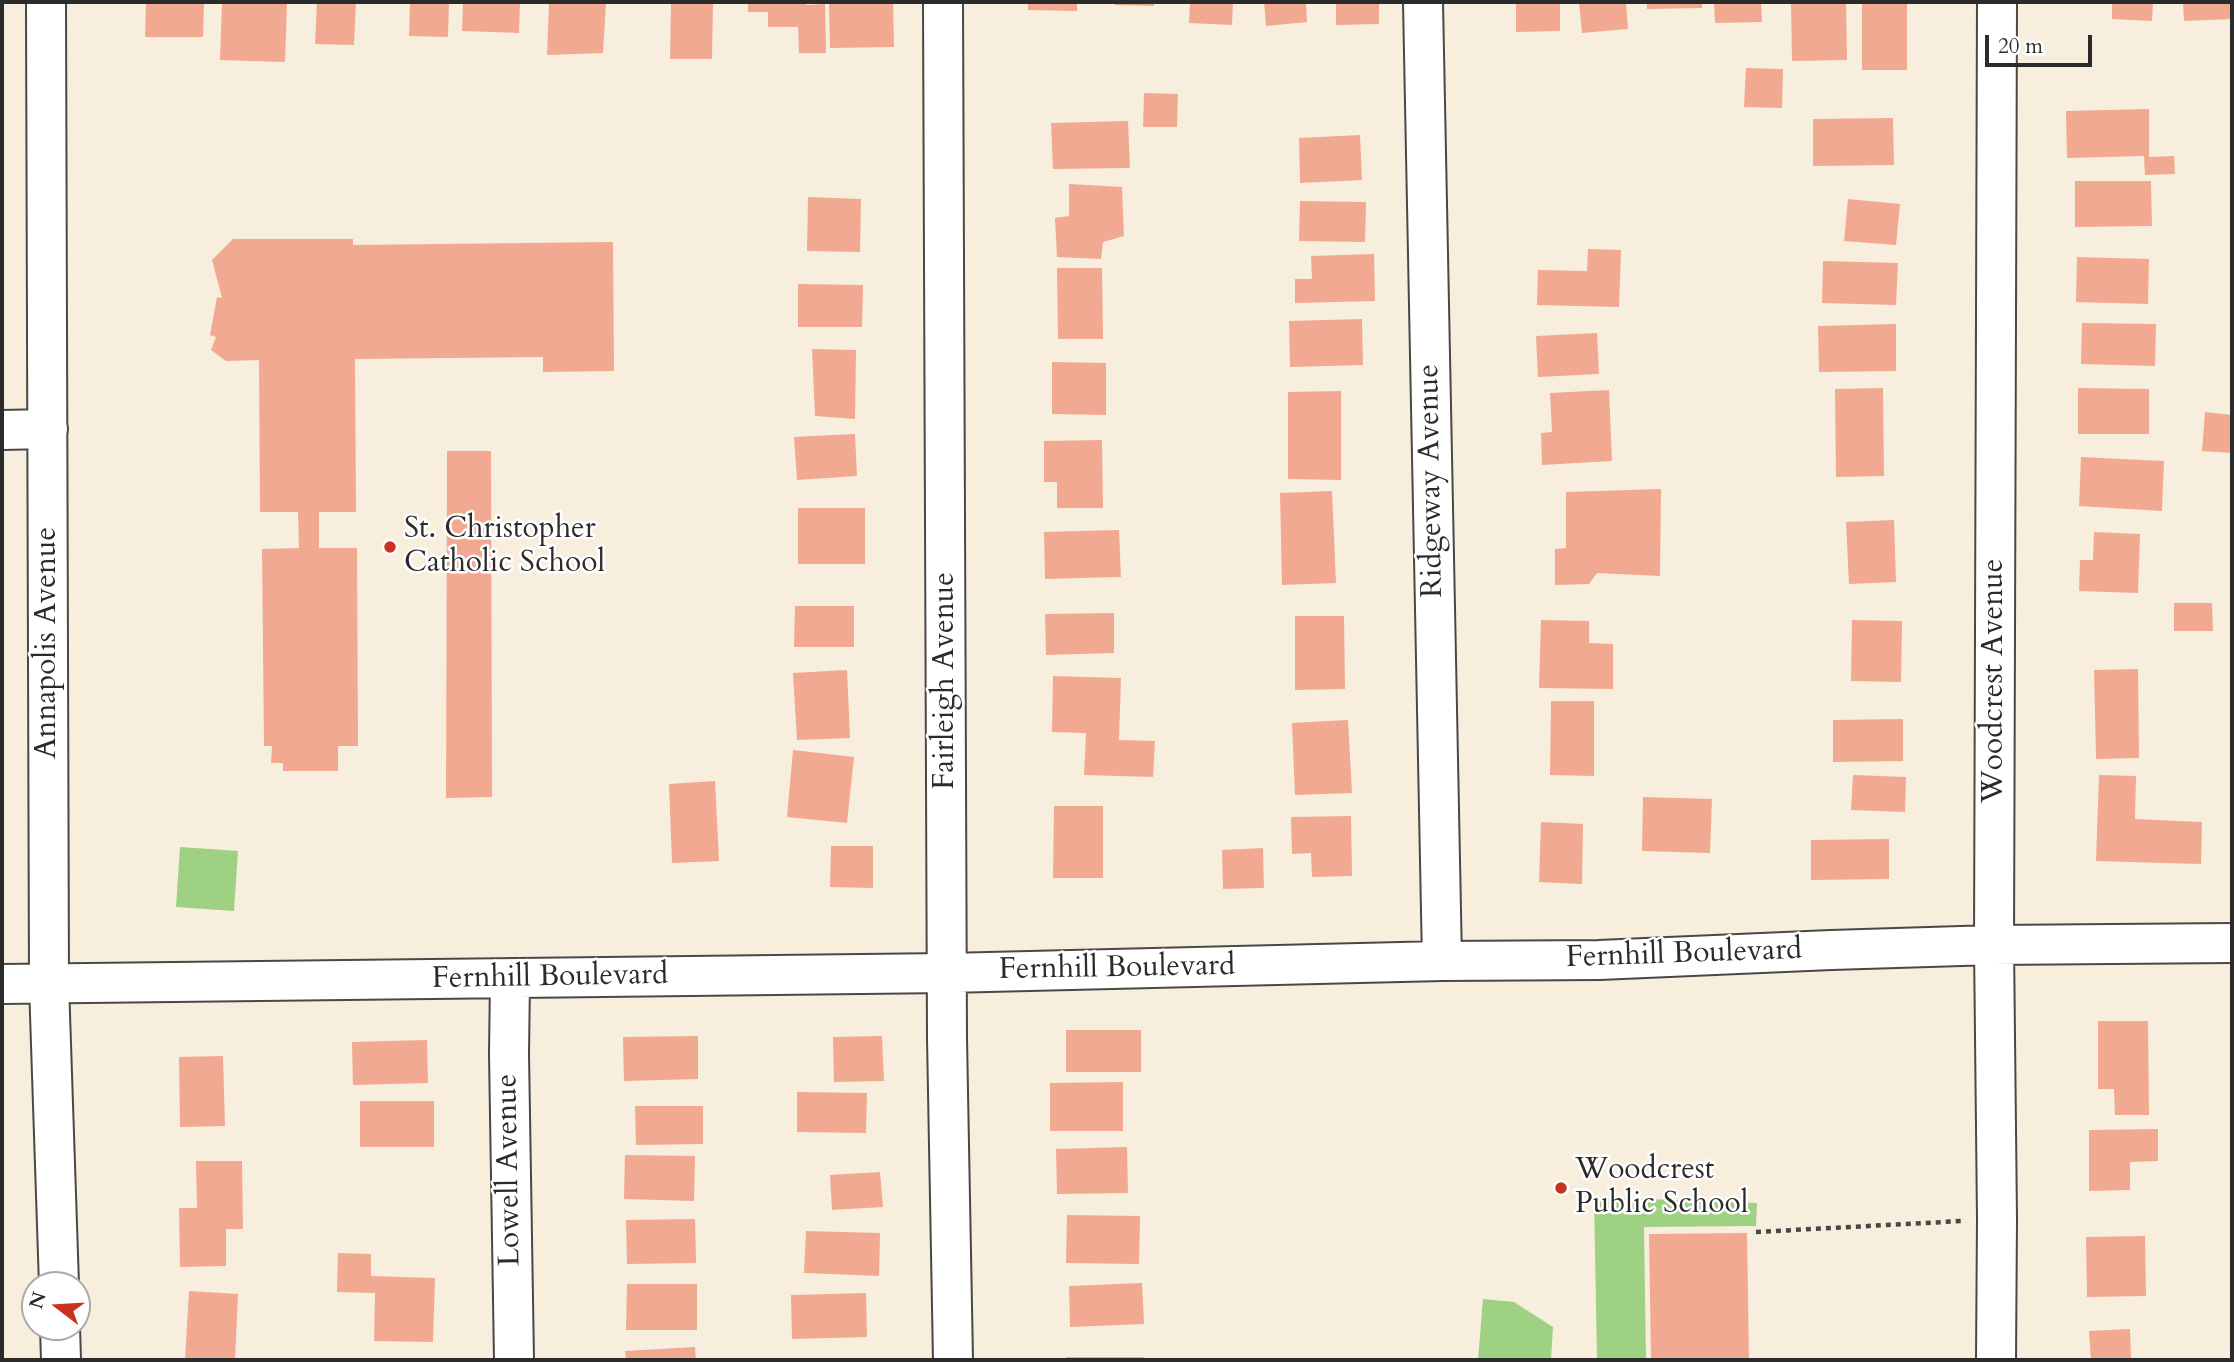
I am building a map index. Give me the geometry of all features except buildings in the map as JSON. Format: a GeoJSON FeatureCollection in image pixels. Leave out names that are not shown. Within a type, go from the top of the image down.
{"type":"FeatureCollection","features":[{"type":"Feature","properties":{"kind":"street","name":"Annapolis Avenue"},"geometry":{"type":"LineString","coordinates":[[46,2],[49,984],[59,1271]]}},
{"type":"Feature","properties":{"kind":"street","name":"Fairleigh Avenue"},"geometry":{"type":"LineString","coordinates":[[943,2],[947,973],[953,1360]]}},
{"type":"Feature","properties":{"kind":"street","name":"Ridgeway Avenue"},"geometry":{"type":"LineString","coordinates":[[1423,2],[1442,961]]}},
{"type":"Feature","properties":{"kind":"street","name":"Woodcrest Avenue"},"geometry":{"type":"LineString","coordinates":[[1996,1360],[1994,945],[1997,2]]}},
{"type":"Feature","properties":{"kind":"street"},"geometry":{"type":"LineString","coordinates":[[2,430],[48,429]]}},
{"type":"Feature","properties":{"kind":"street","name":"Fernhill Boulevard"},"geometry":{"type":"LineString","coordinates":[[2,984],[947,973],[1442,961],[1600,960],[1994,945],[2232,943]]}},
{"type":"Feature","properties":{"kind":"street","name":"Lowell Avenue"},"geometry":{"type":"LineString","coordinates":[[510,979],[513,1360]]}},
{"type":"Feature","properties":{"kind":"street"},"geometry":{"type":"LineString","coordinates":[[60,1341],[61,1360]]}},
{"type":"Feature","properties":{"kind":"path"},"geometry":{"type":"LineString","coordinates":[[1756,1232],[1997,1219]]}},
{"type":"Feature","properties":{"kind":"green space"},"geometry":{"type":"Polygon","coordinates":[[[180,847],[238,851],[234,911],[176,907],[180,847]]]}},
{"type":"Feature","properties":{"kind":"green space"},"geometry":{"type":"Polygon","coordinates":[[[1594,1197],[1757,1203],[1756,1226],[1644,1227],[1646,1360],[1597,1360],[1594,1197]]]}},
{"type":"Feature","properties":{"kind":"green space"},"geometry":{"type":"Polygon","coordinates":[[[1483,1299],[1514,1302],[1553,1327],[1551,1360],[1478,1360],[1483,1299]]]}},
{"type":"Feature","properties":{"kind":"place","name":"St. Christopher Catholic School"},"geometry":{"type":"Point","coordinates":[390,547]}},
{"type":"Feature","properties":{"kind":"place","name":"Woodcrest Public School"},"geometry":{"type":"Point","coordinates":[1561,1188]}}]}
